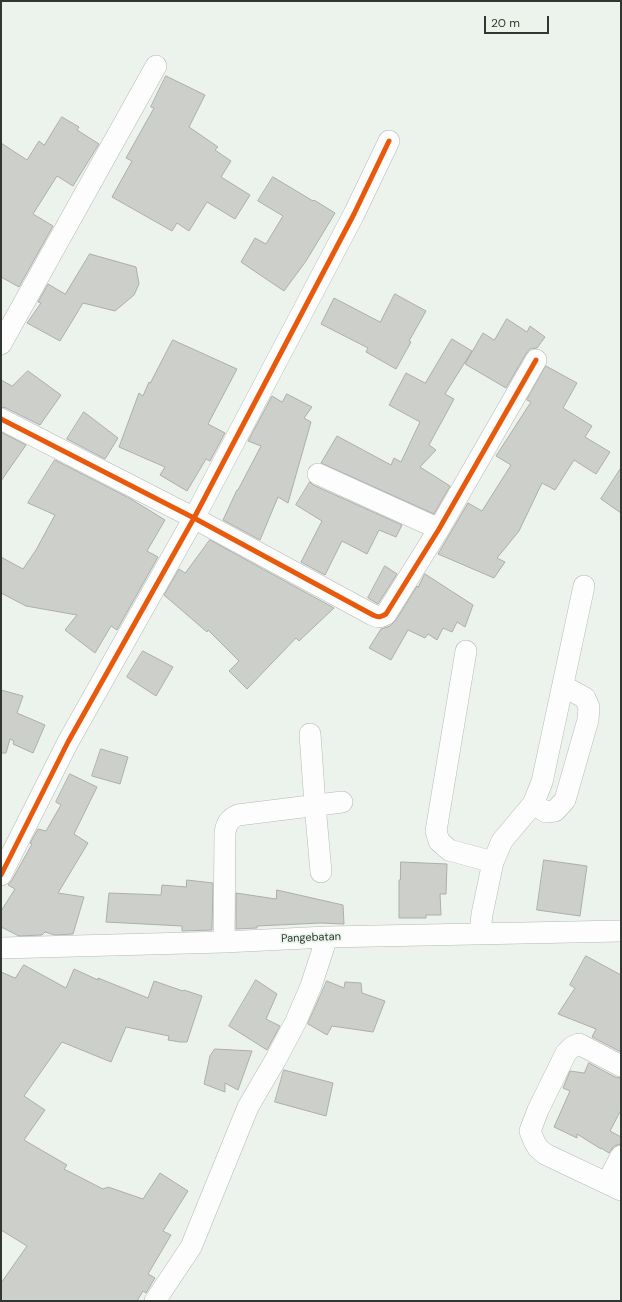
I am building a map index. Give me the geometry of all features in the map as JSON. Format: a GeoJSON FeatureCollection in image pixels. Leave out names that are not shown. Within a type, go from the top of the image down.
{"type":"FeatureCollection","features":[{"type":"Feature","properties":{"kind":"street"},"geometry":{"type":"LineString","coordinates":[[1,344],[156,66]]}},
{"type":"Feature","properties":{"kind":"street"},"geometry":{"type":"LineString","coordinates":[[1,875],[8,843],[68,742],[194,518],[354,214],[389,141]]}},
{"type":"Feature","properties":{"kind":"street"},"geometry":{"type":"LineString","coordinates":[[1,419],[194,518],[378,617],[386,614],[439,529],[536,360]]}},
{"type":"Feature","properties":{"kind":"street"},"geometry":{"type":"LineString","coordinates":[[318,474],[439,529]]}},
{"type":"Feature","properties":{"kind":"street"},"geometry":{"type":"LineString","coordinates":[[480,933],[482,914],[493,862],[502,841],[533,804],[542,782],[584,586]]}},
{"type":"Feature","properties":{"kind":"street"},"geometry":{"type":"LineString","coordinates":[[466,651],[436,831],[439,842],[449,850],[493,862]]}},
{"type":"Feature","properties":{"kind":"street"},"geometry":{"type":"LineString","coordinates":[[533,804],[546,812],[555,811],[565,800],[588,720],[589,707],[585,698],[563,686]]}},
{"type":"Feature","properties":{"kind":"street"},"geometry":{"type":"LineString","coordinates":[[310,734],[321,872]]}},
{"type":"Feature","properties":{"kind":"street"},"geometry":{"type":"LineString","coordinates":[[224,942],[225,832],[230,818],[238,815],[342,802]]}},
{"type":"Feature","properties":{"kind":"street","name":"Pangebatan"},"geometry":{"type":"LineString","coordinates":[[1,948],[224,942],[327,937],[621,931]]}},
{"type":"Feature","properties":{"kind":"street"},"geometry":{"type":"LineString","coordinates":[[155,1301],[191,1247],[248,1107],[296,1021],[311,986],[327,937]]}},
{"type":"Feature","properties":{"kind":"street"},"geometry":{"type":"LineString","coordinates":[[621,1066],[579,1044],[572,1047],[566,1053],[538,1110],[530,1131],[538,1148],[545,1154],[614,1187],[621,1156]]}},
{"type":"Feature","properties":{"kind":"building"},"geometry":{"type":"Polygon","coordinates":[[[166,76],[205,95],[189,127],[218,147],[215,150],[231,161],[221,177],[250,195],[235,219],[207,202],[189,231],[177,223],[172,231],[112,197],[132,161],[126,158],[154,108],[151,107],[166,76]]]}},
{"type":"Feature","properties":{"kind":"building"},"geometry":{"type":"Polygon","coordinates":[[[62,117],[79,127],[77,130],[99,144],[73,186],[57,176],[33,214],[53,226],[19,287],[1,277],[1,143],[27,160],[39,141],[44,145],[62,117]]]}},
{"type":"Feature","properties":{"kind":"building"},"geometry":{"type":"Polygon","coordinates":[[[273,177],[335,213],[306,261],[284,291],[241,262],[255,238],[266,244],[283,216],[258,201],[273,177]]]}},
{"type":"Feature","properties":{"kind":"building"},"geometry":{"type":"Polygon","coordinates":[[[90,254],[136,267],[139,284],[134,295],[115,311],[83,303],[60,341],[27,323],[41,303],[38,302],[48,284],[65,294],[90,254]]]}},
{"type":"Feature","properties":{"kind":"building"},"geometry":{"type":"Polygon","coordinates":[[[395,294],[426,311],[409,341],[411,342],[396,369],[366,352],[368,348],[321,324],[334,298],[380,322],[395,294]]]}},
{"type":"Feature","properties":{"kind":"building"},"geometry":{"type":"Polygon","coordinates":[[[507,319],[527,332],[530,326],[545,337],[537,348],[530,349],[526,354],[506,388],[465,364],[483,333],[494,340],[507,319]]]}},
{"type":"Feature","properties":{"kind":"building"},"geometry":{"type":"Polygon","coordinates":[[[452,339],[472,351],[445,394],[454,399],[429,445],[436,450],[420,467],[450,486],[434,514],[321,463],[337,436],[391,465],[394,458],[401,462],[420,422],[389,405],[406,373],[425,383],[452,339]]]}},
{"type":"Feature","properties":{"kind":"building"},"geometry":{"type":"Polygon","coordinates":[[[173,340],[237,369],[208,424],[225,433],[210,461],[206,459],[187,491],[160,475],[165,467],[119,447],[139,393],[143,396],[149,382],[150,383],[173,340]]]}},
{"type":"Feature","properties":{"kind":"building"},"geometry":{"type":"Polygon","coordinates":[[[546,366],[577,383],[563,408],[592,426],[585,437],[610,452],[596,474],[574,460],[555,490],[542,483],[519,531],[497,558],[505,562],[494,578],[438,554],[468,503],[482,511],[511,465],[496,456],[531,402],[527,400],[546,366]]]}},
{"type":"Feature","properties":{"kind":"building"},"geometry":{"type":"Polygon","coordinates":[[[28,371],[61,395],[40,425],[1,407],[1,380],[12,386],[28,371]]]}},
{"type":"Feature","properties":{"kind":"building"},"geometry":{"type":"Polygon","coordinates":[[[287,394],[312,407],[304,418],[311,422],[288,503],[278,497],[260,540],[223,520],[237,490],[261,446],[248,441],[272,396],[282,402],[287,394]]]}},
{"type":"Feature","properties":{"kind":"building"},"geometry":{"type":"Polygon","coordinates":[[[84,412],[118,438],[105,459],[67,439],[84,412]]]}},
{"type":"Feature","properties":{"kind":"building"},"geometry":{"type":"Polygon","coordinates":[[[1,432],[26,445],[1,481],[1,432]]]}},
{"type":"Feature","properties":{"kind":"building"},"geometry":{"type":"Polygon","coordinates":[[[55,460],[131,499],[165,520],[147,551],[158,557],[117,630],[111,626],[95,653],[65,630],[77,615],[26,606],[1,593],[1,557],[23,569],[36,550],[55,515],[28,503],[55,460]]]}},
{"type":"Feature","properties":{"kind":"building"},"geometry":{"type":"Polygon","coordinates":[[[621,468],[621,513],[601,499],[621,468]]]}},
{"type":"Feature","properties":{"kind":"building"},"geometry":{"type":"Polygon","coordinates":[[[310,482],[313,485],[402,525],[396,537],[379,530],[367,554],[342,541],[325,575],[301,562],[322,521],[296,505],[310,482]]]}},
{"type":"Feature","properties":{"kind":"building"},"geometry":{"type":"Polygon","coordinates":[[[210,540],[334,608],[299,641],[296,638],[247,689],[229,671],[239,661],[208,630],[207,632],[164,595],[179,569],[185,573],[210,540]]]}},
{"type":"Feature","properties":{"kind":"building"},"geometry":{"type":"Polygon","coordinates":[[[385,566],[397,574],[378,604],[368,598],[385,566]]]}},
{"type":"Feature","properties":{"kind":"building"},"geometry":{"type":"Polygon","coordinates":[[[425,574],[473,605],[465,627],[457,622],[452,632],[443,628],[437,640],[428,634],[425,638],[408,630],[391,660],[369,648],[381,629],[390,626],[396,620],[425,574]]]}},
{"type":"Feature","properties":{"kind":"building"},"geometry":{"type":"Polygon","coordinates":[[[143,651],[173,667],[156,696],[127,677],[143,651]]]}},
{"type":"Feature","properties":{"kind":"building"},"geometry":{"type":"Polygon","coordinates":[[[1,690],[23,696],[17,713],[45,725],[33,753],[13,744],[14,741],[10,739],[6,753],[1,753],[1,690]]]}},
{"type":"Feature","properties":{"kind":"building"},"geometry":{"type":"Polygon","coordinates":[[[101,749],[128,757],[120,784],[92,776],[101,749]]]}},
{"type":"Feature","properties":{"kind":"building"},"geometry":{"type":"Polygon","coordinates":[[[70,774],[97,787],[74,834],[88,843],[58,893],[84,897],[73,934],[55,935],[45,932],[42,935],[19,936],[1,927],[1,911],[15,889],[8,885],[32,844],[30,843],[38,829],[46,831],[61,805],[56,802],[70,774]]]}},
{"type":"Feature","properties":{"kind":"building"},"geometry":{"type":"Polygon","coordinates":[[[544,860],[587,866],[580,916],[537,910],[544,860]]]}},
{"type":"Feature","properties":{"kind":"building"},"geometry":{"type":"Polygon","coordinates":[[[401,862],[447,864],[446,894],[440,894],[441,915],[426,915],[426,918],[399,918],[399,880],[401,862]]]}},
{"type":"Feature","properties":{"kind":"building"},"geometry":{"type":"Polygon","coordinates":[[[187,880],[213,883],[212,930],[182,931],[182,926],[106,922],[109,893],[161,895],[162,885],[186,887],[187,880]]]}},
{"type":"Feature","properties":{"kind":"building"},"geometry":{"type":"Polygon","coordinates":[[[277,890],[343,905],[344,924],[321,923],[257,926],[257,928],[236,929],[236,893],[276,899],[277,890]]]}},
{"type":"Feature","properties":{"kind":"building"},"geometry":{"type":"Polygon","coordinates":[[[586,956],[621,975],[621,1052],[592,1037],[596,1029],[558,1014],[575,988],[570,985],[586,956]]]}},
{"type":"Feature","properties":{"kind":"building"},"geometry":{"type":"Polygon","coordinates":[[[24,965],[66,988],[74,969],[98,980],[98,978],[148,998],[154,981],[202,996],[187,1042],[168,1040],[169,1036],[126,1027],[111,1062],[62,1042],[24,1096],[45,1110],[24,1140],[67,1165],[64,1169],[103,1189],[108,1187],[143,1199],[160,1173],[188,1191],[163,1231],[171,1235],[148,1274],[155,1278],[146,1293],[143,1291],[137,1301],[1,1301],[1,1283],[27,1246],[1,1230],[1,972],[15,978],[24,965]]]}},
{"type":"Feature","properties":{"kind":"building"},"geometry":{"type":"Polygon","coordinates":[[[256,980],[277,994],[266,1019],[280,1026],[267,1050],[229,1026],[256,980]]]}},
{"type":"Feature","properties":{"kind":"building"},"geometry":{"type":"Polygon","coordinates":[[[327,981],[344,988],[345,982],[361,983],[362,993],[385,1001],[373,1032],[332,1026],[327,1035],[308,1024],[327,981]]]}},
{"type":"Feature","properties":{"kind":"building"},"geometry":{"type":"Polygon","coordinates":[[[215,1049],[252,1051],[238,1090],[225,1083],[225,1092],[204,1084],[210,1056],[215,1049]]]}},
{"type":"Feature","properties":{"kind":"building"},"geometry":{"type":"Polygon","coordinates":[[[589,1063],[615,1077],[621,1078],[621,1110],[610,1131],[621,1137],[621,1144],[614,1146],[609,1153],[577,1134],[577,1138],[554,1127],[570,1091],[563,1088],[570,1071],[584,1073],[589,1063]]]}},
{"type":"Feature","properties":{"kind":"building"},"geometry":{"type":"Polygon","coordinates":[[[284,1070],[333,1083],[326,1116],[275,1102],[284,1070]]]}},
{"type":"Feature","properties":{"kind":"cycle path"},"geometry":{"type":"LineString","coordinates":[[389,141],[354,214],[194,518],[373,615],[378,617],[383,616],[386,614],[439,529],[536,360]]}},
{"type":"Feature","properties":{"kind":"cycle path"},"geometry":{"type":"LineString","coordinates":[[1,419],[194,518],[68,742],[1,875]]}}]}
